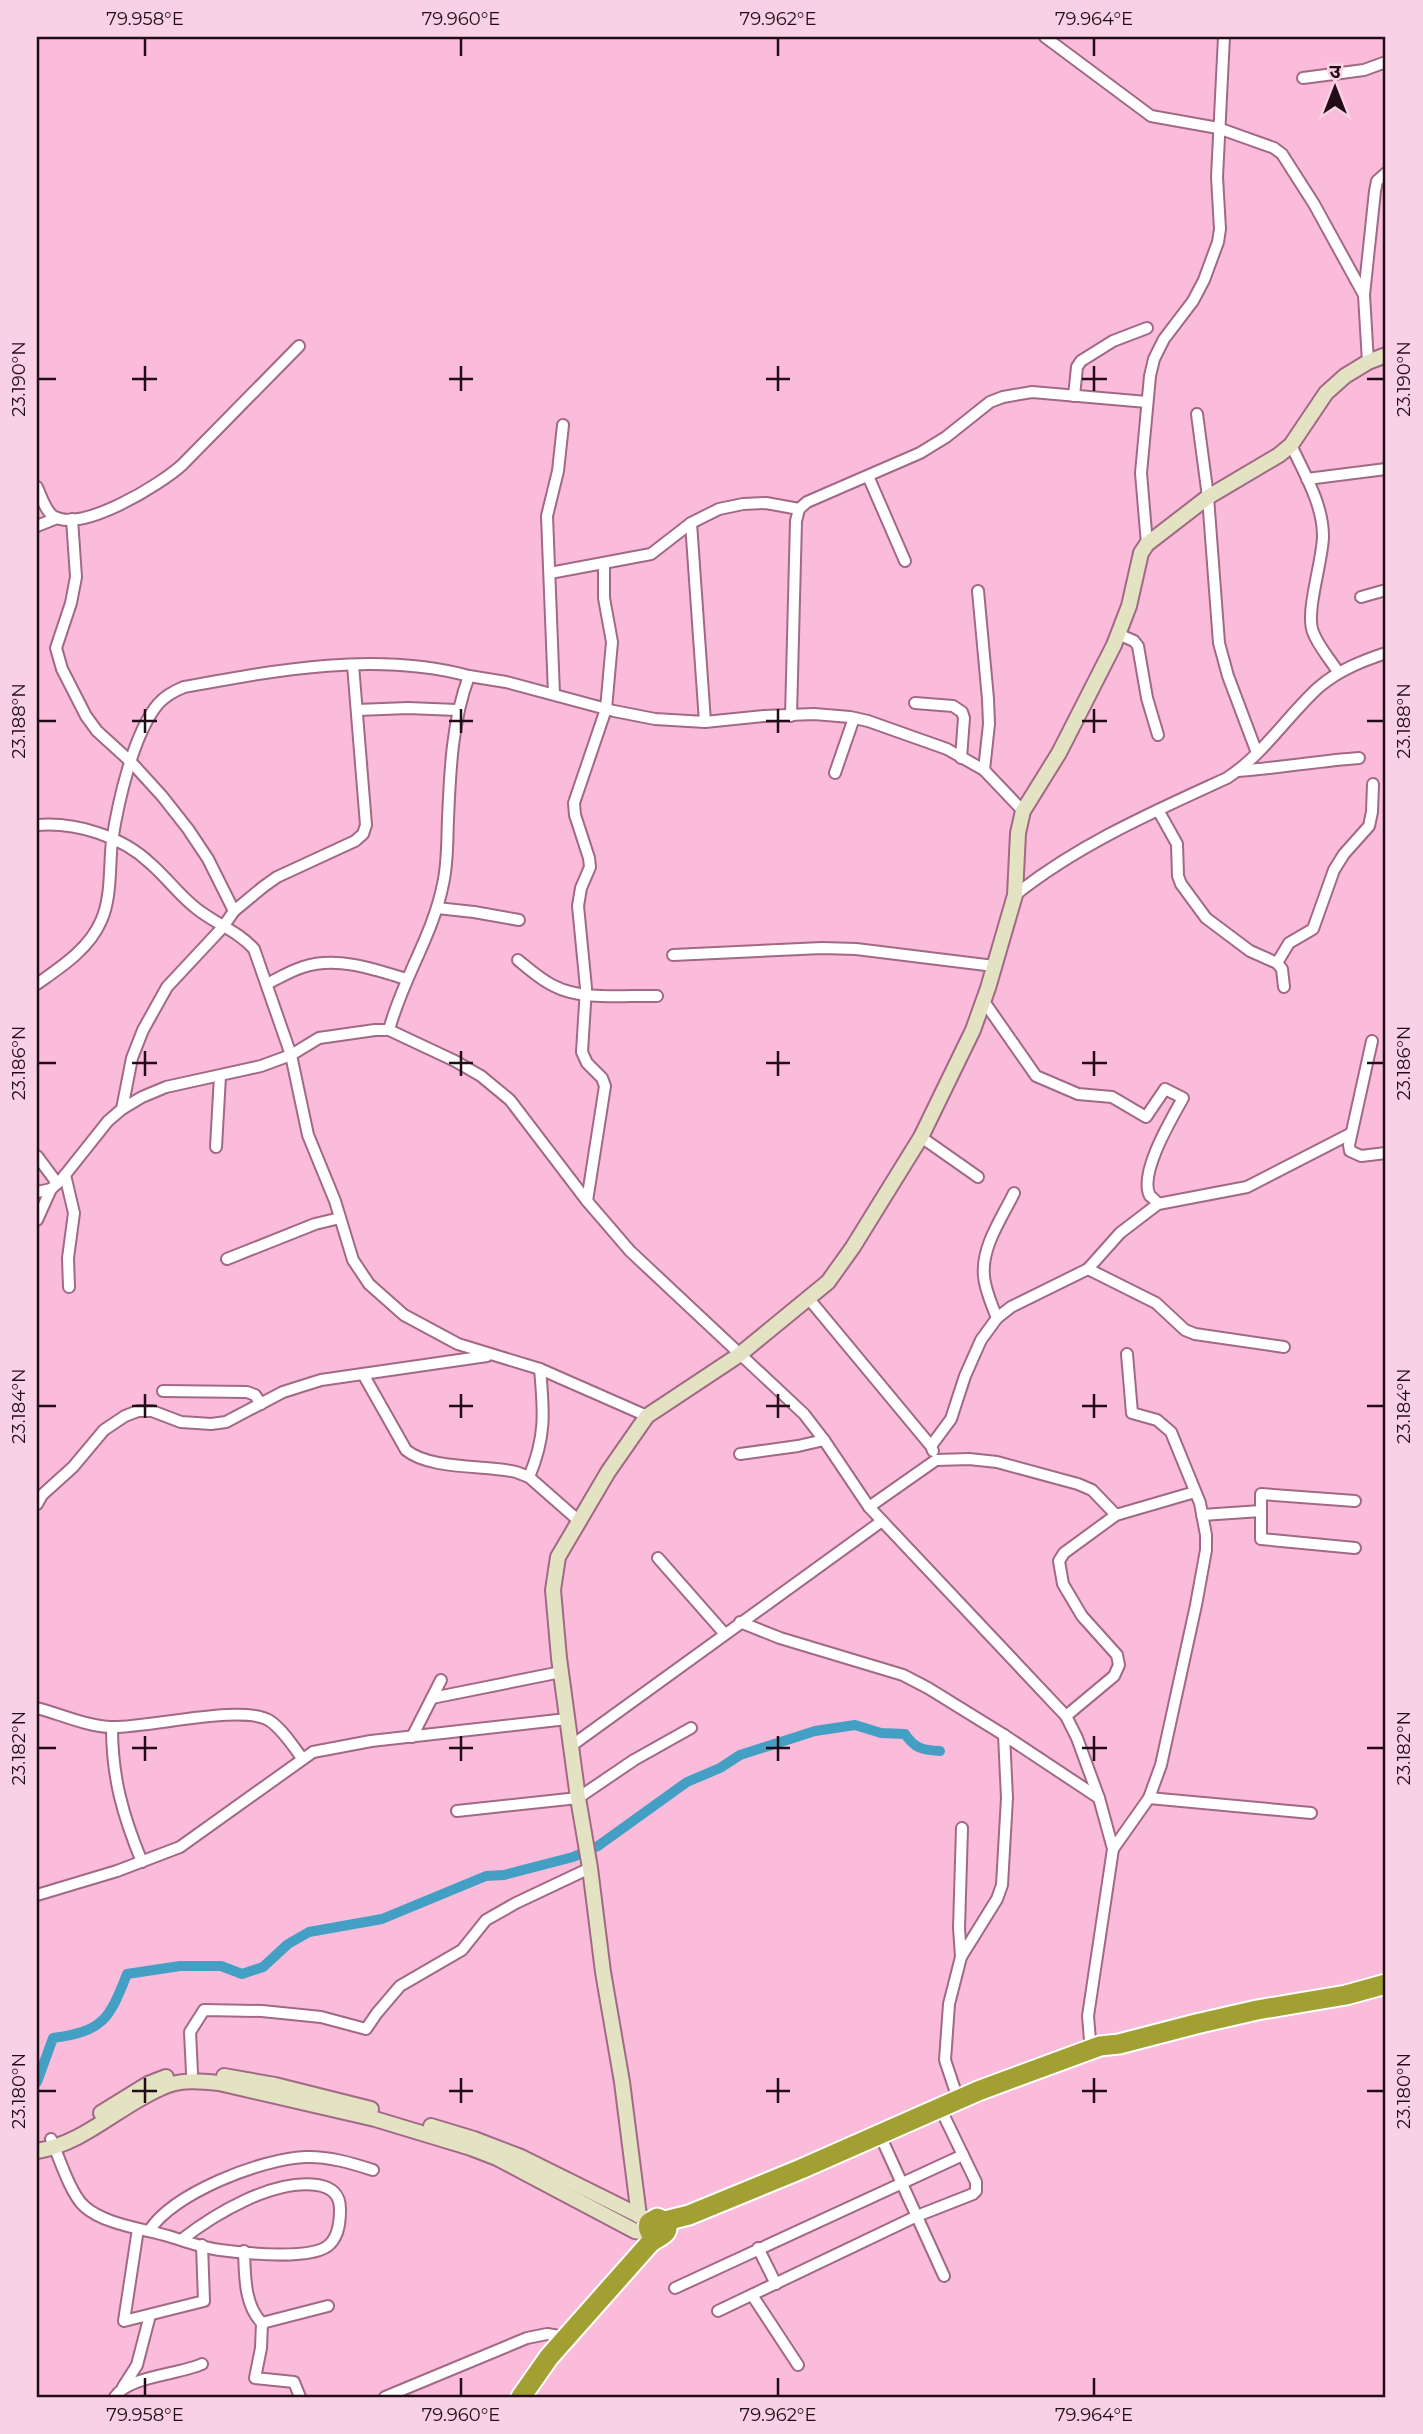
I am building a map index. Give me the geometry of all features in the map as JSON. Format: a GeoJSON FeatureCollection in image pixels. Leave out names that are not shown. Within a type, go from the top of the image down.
{"type":"FeatureCollection","features":[{"type":"Feature","properties":{"kind":"highway"},"geometry":{"type":"LineString","coordinates":[[521,2397],[655,2227],[702,2210],[958,2099],[1119,2044],[1257,2010],[1346,1995],[1386,1984]]}},
{"type":"Feature","properties":{"kind":"highway"},"geometry":{"type":"LineString","coordinates":[[655,2227],[681,2230],[788,2187],[944,2116],[1092,2054]]}},
{"type":"Feature","properties":{"kind":"street"},"geometry":{"type":"LineString","coordinates":[[1045,37],[1152,116],[1218,128],[1263,142],[1282,154],[1364,295]]}},
{"type":"Feature","properties":{"kind":"street"},"geometry":{"type":"LineString","coordinates":[[1147,544],[1140,473],[1154,359],[1204,280],[1220,229],[1218,128],[1224,37]]}},
{"type":"Feature","properties":{"kind":"street"},"geometry":{"type":"LineString","coordinates":[[1303,78],[1364,70],[1386,62]]}},
{"type":"Feature","properties":{"kind":"street"},"geometry":{"type":"LineString","coordinates":[[1368,362],[1364,295],[1375,191],[1377,181],[1386,173]]}},
{"type":"Feature","properties":{"kind":"street"},"geometry":{"type":"LineString","coordinates":[[1074,396],[1077,366],[1081,361],[1113,341],[1147,328]]}},
{"type":"Feature","properties":{"kind":"street"},"geometry":{"type":"LineString","coordinates":[[37,526],[57,518],[72,519],[118,506],[163,481],[299,346]]}},
{"type":"Feature","properties":{"kind":"street"},"geometry":{"type":"LineString","coordinates":[[655,2227],[622,2082],[603,1972],[567,1718],[553,1590],[554,1575],[562,1550],[608,1472],[647,1416],[739,1354],[828,1282],[853,1247],[920,1137],[973,1030],[983,1000],[1014,895],[1018,833],[1023,811],[1059,753],[1118,634],[1129,606],[1141,554],[1147,544],[1208,497],[1279,455],[1291,445],[1326,393],[1345,376],[1386,355]]}},
{"type":"Feature","properties":{"kind":"street"},"geometry":{"type":"LineString","coordinates":[[791,716],[793,574],[799,509],[807,502],[934,446],[990,402],[1018,393],[1147,402]]}},
{"type":"Feature","properties":{"kind":"street"},"geometry":{"type":"LineString","coordinates":[[1197,414],[1208,497],[1219,643],[1228,676],[1257,753]]}},
{"type":"Feature","properties":{"kind":"street"},"geometry":{"type":"LineString","coordinates":[[554,694],[547,516],[558,471],[563,425]]}},
{"type":"Feature","properties":{"kind":"street"},"geometry":{"type":"LineString","coordinates":[[1291,445],[1319,512],[1323,536],[1311,629],[1338,673]]}},
{"type":"Feature","properties":{"kind":"street"},"geometry":{"type":"LineString","coordinates":[[1307,479],[1386,469]]}},
{"type":"Feature","properties":{"kind":"street"},"geometry":{"type":"LineString","coordinates":[[867,476],[905,561]]}},
{"type":"Feature","properties":{"kind":"street"},"geometry":{"type":"LineString","coordinates":[[37,487],[49,511],[57,518]]}},
{"type":"Feature","properties":{"kind":"street"},"geometry":{"type":"LineString","coordinates":[[550,573],[651,554],[691,523],[719,509],[766,503],[799,509]]}},
{"type":"Feature","properties":{"kind":"street"},"geometry":{"type":"LineString","coordinates":[[72,519],[76,577],[71,603],[58,640],[57,657],[86,716],[97,731],[131,762],[162,796],[200,847],[234,911]]}},
{"type":"Feature","properties":{"kind":"street"},"geometry":{"type":"LineString","coordinates":[[691,523],[705,722]]}},
{"type":"Feature","properties":{"kind":"street"},"geometry":{"type":"LineString","coordinates":[[587,1201],[605,1086],[602,1077],[587,1063],[582,1052],[585,994],[578,906],[581,888],[590,867],[574,803],[606,709],[612,642],[604,598],[604,564]]}},
{"type":"Feature","properties":{"kind":"street"},"geometry":{"type":"LineString","coordinates":[[1362,597],[1386,590]]}},
{"type":"Feature","properties":{"kind":"street"},"geometry":{"type":"LineString","coordinates":[[978,591],[989,724],[984,770]]}},
{"type":"Feature","properties":{"kind":"street"},"geometry":{"type":"LineString","coordinates":[[1118,634],[1134,641],[1138,646],[1147,698],[1158,735]]}},
{"type":"Feature","properties":{"kind":"street"},"geometry":{"type":"LineString","coordinates":[[1014,895],[1056,864],[1237,771],[1319,687],[1338,673],[1386,653]]}},
{"type":"Feature","properties":{"kind":"street"},"geometry":{"type":"LineString","coordinates":[[122,1108],[132,1058],[167,987],[223,927],[234,911],[277,877],[355,841],[363,834],[366,825],[353,665]]}},
{"type":"Feature","properties":{"kind":"street"},"geometry":{"type":"LineString","coordinates":[[37,984],[71,959],[87,943],[99,925],[107,898],[112,839],[131,762],[148,718],[159,703],[170,693],[184,687],[275,670],[353,665],[404,666],[506,681],[606,709],[655,719],[705,722],[764,716],[834,715],[854,718],[930,743],[984,770],[1023,811]]}},
{"type":"Feature","properties":{"kind":"street"},"geometry":{"type":"LineString","coordinates":[[389,1030],[395,1005],[437,908],[444,881],[457,710],[469,676]]}},
{"type":"Feature","properties":{"kind":"street"},"geometry":{"type":"LineString","coordinates":[[915,703],[953,706],[962,712],[964,718],[961,758]]}},
{"type":"Feature","properties":{"kind":"street"},"geometry":{"type":"LineString","coordinates":[[357,710],[457,710]]}},
{"type":"Feature","properties":{"kind":"street"},"geometry":{"type":"LineString","coordinates":[[835,773],[854,718]]}},
{"type":"Feature","properties":{"kind":"street"},"geometry":{"type":"LineString","coordinates":[[1237,771],[1359,758]]}},
{"type":"Feature","properties":{"kind":"street"},"geometry":{"type":"LineString","coordinates":[[1277,963],[1289,943],[1312,929],[1334,870],[1344,854],[1369,826],[1373,784]]}},
{"type":"Feature","properties":{"kind":"street"},"geometry":{"type":"LineString","coordinates":[[1158,810],[1177,844],[1178,876],[1181,884],[1206,918],[1250,951],[1277,963],[1282,969],[1284,987]]}},
{"type":"Feature","properties":{"kind":"street"},"geometry":{"type":"LineString","coordinates":[[37,825],[66,825],[112,839],[149,861],[186,900],[246,940],[254,949],[291,1055],[308,1135],[353,1260],[369,1284],[389,1304],[458,1344],[540,1369],[647,1416]]}},
{"type":"Feature","properties":{"kind":"street"},"geometry":{"type":"LineString","coordinates":[[437,908],[519,920]]}},
{"type":"Feature","properties":{"kind":"street"},"geometry":{"type":"LineString","coordinates":[[673,955],[822,948],[856,949],[994,965]]}},
{"type":"Feature","properties":{"kind":"street"},"geometry":{"type":"LineString","coordinates":[[518,960],[557,988],[585,994],[657,996]]}},
{"type":"Feature","properties":{"kind":"street"},"geometry":{"type":"LineString","coordinates":[[267,984],[300,968],[327,964],[366,967],[407,979]]}},
{"type":"Feature","properties":{"kind":"street"},"geometry":{"type":"LineString","coordinates":[[983,1000],[1036,1076],[1078,1094],[1112,1097],[1146,1117],[1165,1089],[1183,1098],[1166,1129],[1147,1181],[1150,1196],[1158,1203]]}},
{"type":"Feature","properties":{"kind":"street"},"geometry":{"type":"LineString","coordinates":[[37,1220],[58,1182],[122,1108],[166,1087],[261,1066],[291,1055],[319,1038],[389,1030],[455,1061],[498,1088],[630,1251],[804,1415],[869,1507],[1066,1716],[1099,1798],[1113,1849],[1088,2015],[1092,2054]]}},
{"type":"Feature","properties":{"kind":"street"},"geometry":{"type":"LineString","coordinates":[[1372,1041],[1350,1134],[1350,1152],[1355,1155],[1374,1156],[1386,1153]]}},
{"type":"Feature","properties":{"kind":"street"},"geometry":{"type":"LineString","coordinates":[[216,1147],[220,1076]]}},
{"type":"Feature","properties":{"kind":"street"},"geometry":{"type":"LineString","coordinates":[[932,1446],[951,1419],[974,1354],[997,1318],[1011,1307],[1088,1269],[1120,1233],[1158,1203],[1247,1187],[1350,1134]]}},
{"type":"Feature","properties":{"kind":"street"},"geometry":{"type":"LineString","coordinates":[[920,1137],[978,1177]]}},
{"type":"Feature","properties":{"kind":"street"},"geometry":{"type":"LineString","coordinates":[[37,1156],[58,1182],[74,1213],[68,1258],[69,1287]]}},
{"type":"Feature","properties":{"kind":"street"},"geometry":{"type":"LineString","coordinates":[[37,1192],[58,1182]]}},
{"type":"Feature","properties":{"kind":"street"},"geometry":{"type":"LineString","coordinates":[[997,1318],[986,1286],[984,1264],[988,1247],[1014,1193]]}},
{"type":"Feature","properties":{"kind":"street"},"geometry":{"type":"LineString","coordinates":[[227,1259],[298,1230],[340,1218]]}},
{"type":"Feature","properties":{"kind":"street"},"geometry":{"type":"LineString","coordinates":[[1088,1269],[1156,1303],[1185,1329],[1195,1334],[1284,1347]]}},
{"type":"Feature","properties":{"kind":"street"},"geometry":{"type":"LineString","coordinates":[[809,1299],[932,1446],[936,1460]]}},
{"type":"Feature","properties":{"kind":"street"},"geometry":{"type":"LineString","coordinates":[[1113,1849],[1149,1798],[1161,1765],[1206,1549],[1202,1515],[1171,1432],[1157,1420],[1132,1413],[1127,1354]]}},
{"type":"Feature","properties":{"kind":"street"},"geometry":{"type":"LineString","coordinates":[[37,1504],[42,1495],[73,1467],[104,1430],[138,1411],[152,1411],[181,1422],[226,1422],[284,1392],[321,1380],[493,1355]]}},
{"type":"Feature","properties":{"kind":"street"},"geometry":{"type":"LineString","coordinates":[[529,1478],[541,1444],[543,1424],[540,1369]]}},
{"type":"Feature","properties":{"kind":"street"},"geometry":{"type":"LineString","coordinates":[[363,1374],[406,1450],[432,1462],[506,1470],[529,1478],[579,1521]]}},
{"type":"Feature","properties":{"kind":"street"},"geometry":{"type":"LineString","coordinates":[[163,1391],[247,1391],[261,1404]]}},
{"type":"Feature","properties":{"kind":"street"},"geometry":{"type":"LineString","coordinates":[[740,1454],[824,1440]]}},
{"type":"Feature","properties":{"kind":"street"},"geometry":{"type":"LineString","coordinates":[[869,1507],[936,1460],[997,1462],[1092,1490],[1116,1516]]}},
{"type":"Feature","properties":{"kind":"street"},"geometry":{"type":"LineString","coordinates":[[1066,1716],[1114,1676],[1119,1660],[1071,1599],[1063,1584],[1059,1561],[1072,1546],[1116,1516],[1195,1492]]}},
{"type":"Feature","properties":{"kind":"street"},"geometry":{"type":"LineString","coordinates":[[1355,1501],[1261,1494],[1261,1539],[1356,1548]]}},
{"type":"Feature","properties":{"kind":"street"},"geometry":{"type":"LineString","coordinates":[[1202,1515],[1261,1511]]}},
{"type":"Feature","properties":{"kind":"street"},"geometry":{"type":"LineString","coordinates":[[571,1746],[882,1521]]}},
{"type":"Feature","properties":{"kind":"street"},"geometry":{"type":"LineString","coordinates":[[658,1558],[724,1633]]}},
{"type":"Feature","properties":{"kind":"street"},"geometry":{"type":"LineString","coordinates":[[740,1622],[780,1638],[903,1675],[1004,1735],[1099,1798]]}},
{"type":"Feature","properties":{"kind":"street"},"geometry":{"type":"LineString","coordinates":[[432,1698],[561,1672]]}},
{"type":"Feature","properties":{"kind":"street"},"geometry":{"type":"LineString","coordinates":[[412,1737],[441,1680]]}},
{"type":"Feature","properties":{"kind":"street"},"geometry":{"type":"LineString","coordinates":[[37,1708],[112,1727],[183,1719],[259,1716],[279,1729],[302,1758]]}},
{"type":"Feature","properties":{"kind":"street"},"geometry":{"type":"LineString","coordinates":[[37,1895],[142,1863],[180,1847],[203,1833],[302,1758],[326,1748],[567,1718]]}},
{"type":"Feature","properties":{"kind":"street"},"geometry":{"type":"LineString","coordinates":[[112,1727],[112,1759],[116,1783],[125,1821],[142,1863]]}},
{"type":"Feature","properties":{"kind":"street"},"geometry":{"type":"LineString","coordinates":[[457,1811],[578,1798],[634,1760],[691,1728]]}},
{"type":"Feature","properties":{"kind":"street"},"geometry":{"type":"LineString","coordinates":[[958,2099],[945,2060],[948,2004],[961,1957],[997,1899],[1002,1885],[1007,1798],[1004,1735]]}},
{"type":"Feature","properties":{"kind":"street"},"geometry":{"type":"LineString","coordinates":[[1149,1798],[1311,1813]]}},
{"type":"Feature","properties":{"kind":"street"},"geometry":{"type":"LineString","coordinates":[[961,1957],[959,1928],[962,1828]]}},
{"type":"Feature","properties":{"kind":"street"},"geometry":{"type":"LineString","coordinates":[[192,2073],[190,2032],[204,2010],[262,2011],[320,2017],[366,2029],[400,1986],[462,1951],[486,1920],[590,1868]]}},
{"type":"Feature","properties":{"kind":"street"},"geometry":{"type":"LineString","coordinates":[[37,2151],[158,2079],[192,2073],[229,2076],[299,2090],[474,2139],[521,2157],[655,2227]]}},
{"type":"Feature","properties":{"kind":"street"},"geometry":{"type":"LineString","coordinates":[[47,2143],[75,2140],[161,2087],[196,2081],[219,2083],[375,2119],[471,2148],[498,2158],[635,2231],[655,2227]]}},
{"type":"Feature","properties":{"kind":"street"},"geometry":{"type":"LineString","coordinates":[[718,2311],[917,2216],[976,2191],[976,2182],[944,2116]]}},
{"type":"Feature","properties":{"kind":"street"},"geometry":{"type":"LineString","coordinates":[[47,2143],[84,2207],[96,2214],[143,2230],[218,2250],[287,2254],[320,2251],[328,2246],[338,2230],[340,2210],[337,2195],[322,2186],[289,2185],[258,2195],[223,2213],[181,2240]]}},
{"type":"Feature","properties":{"kind":"street"},"geometry":{"type":"LineString","coordinates":[[884,2144],[944,2276]]}},
{"type":"Feature","properties":{"kind":"street"},"geometry":{"type":"LineString","coordinates":[[675,2288],[963,2155]]}},
{"type":"Feature","properties":{"kind":"street"},"geometry":{"type":"LineString","coordinates":[[202,2245],[204,2301],[124,2322],[143,2230],[174,2204],[236,2173],[277,2161],[324,2157],[373,2171]]}},
{"type":"Feature","properties":{"kind":"street"},"geometry":{"type":"LineString","coordinates":[[758,2248],[776,2284]]}},
{"type":"Feature","properties":{"kind":"street"},"geometry":{"type":"LineString","coordinates":[[244,2251],[246,2286],[254,2315],[262,2323],[261,2348],[255,2378],[294,2382],[300,2397]]}},
{"type":"Feature","properties":{"kind":"street"},"geometry":{"type":"LineString","coordinates":[[752,2295],[797,2365]]}},
{"type":"Feature","properties":{"kind":"street"},"geometry":{"type":"LineString","coordinates":[[262,2323],[328,2306]]}},
{"type":"Feature","properties":{"kind":"street"},"geometry":{"type":"LineString","coordinates":[[115,2397],[137,2365],[150,2315]]}},
{"type":"Feature","properties":{"kind":"street"},"geometry":{"type":"LineString","coordinates":[[385,2397],[527,2339],[547,2334],[566,2337]]}},
{"type":"Feature","properties":{"kind":"street"},"geometry":{"type":"LineString","coordinates":[[123,2386],[178,2373],[202,2364]]}},
{"type":"Feature","properties":{"kind":"waterway"},"geometry":{"type":"LineString","coordinates":[[37,2082],[53,2038],[83,2032],[102,2021],[115,2002],[127,1974],[180,1966],[221,1966],[242,1974],[263,1967],[288,1944],[309,1932],[382,1919],[486,1876],[504,1875],[573,1857],[598,1846],[687,1782],[720,1768],[740,1755],[815,1731],[855,1725],[881,1733],[905,1734],[920,1748],[940,1751]]}}]}
